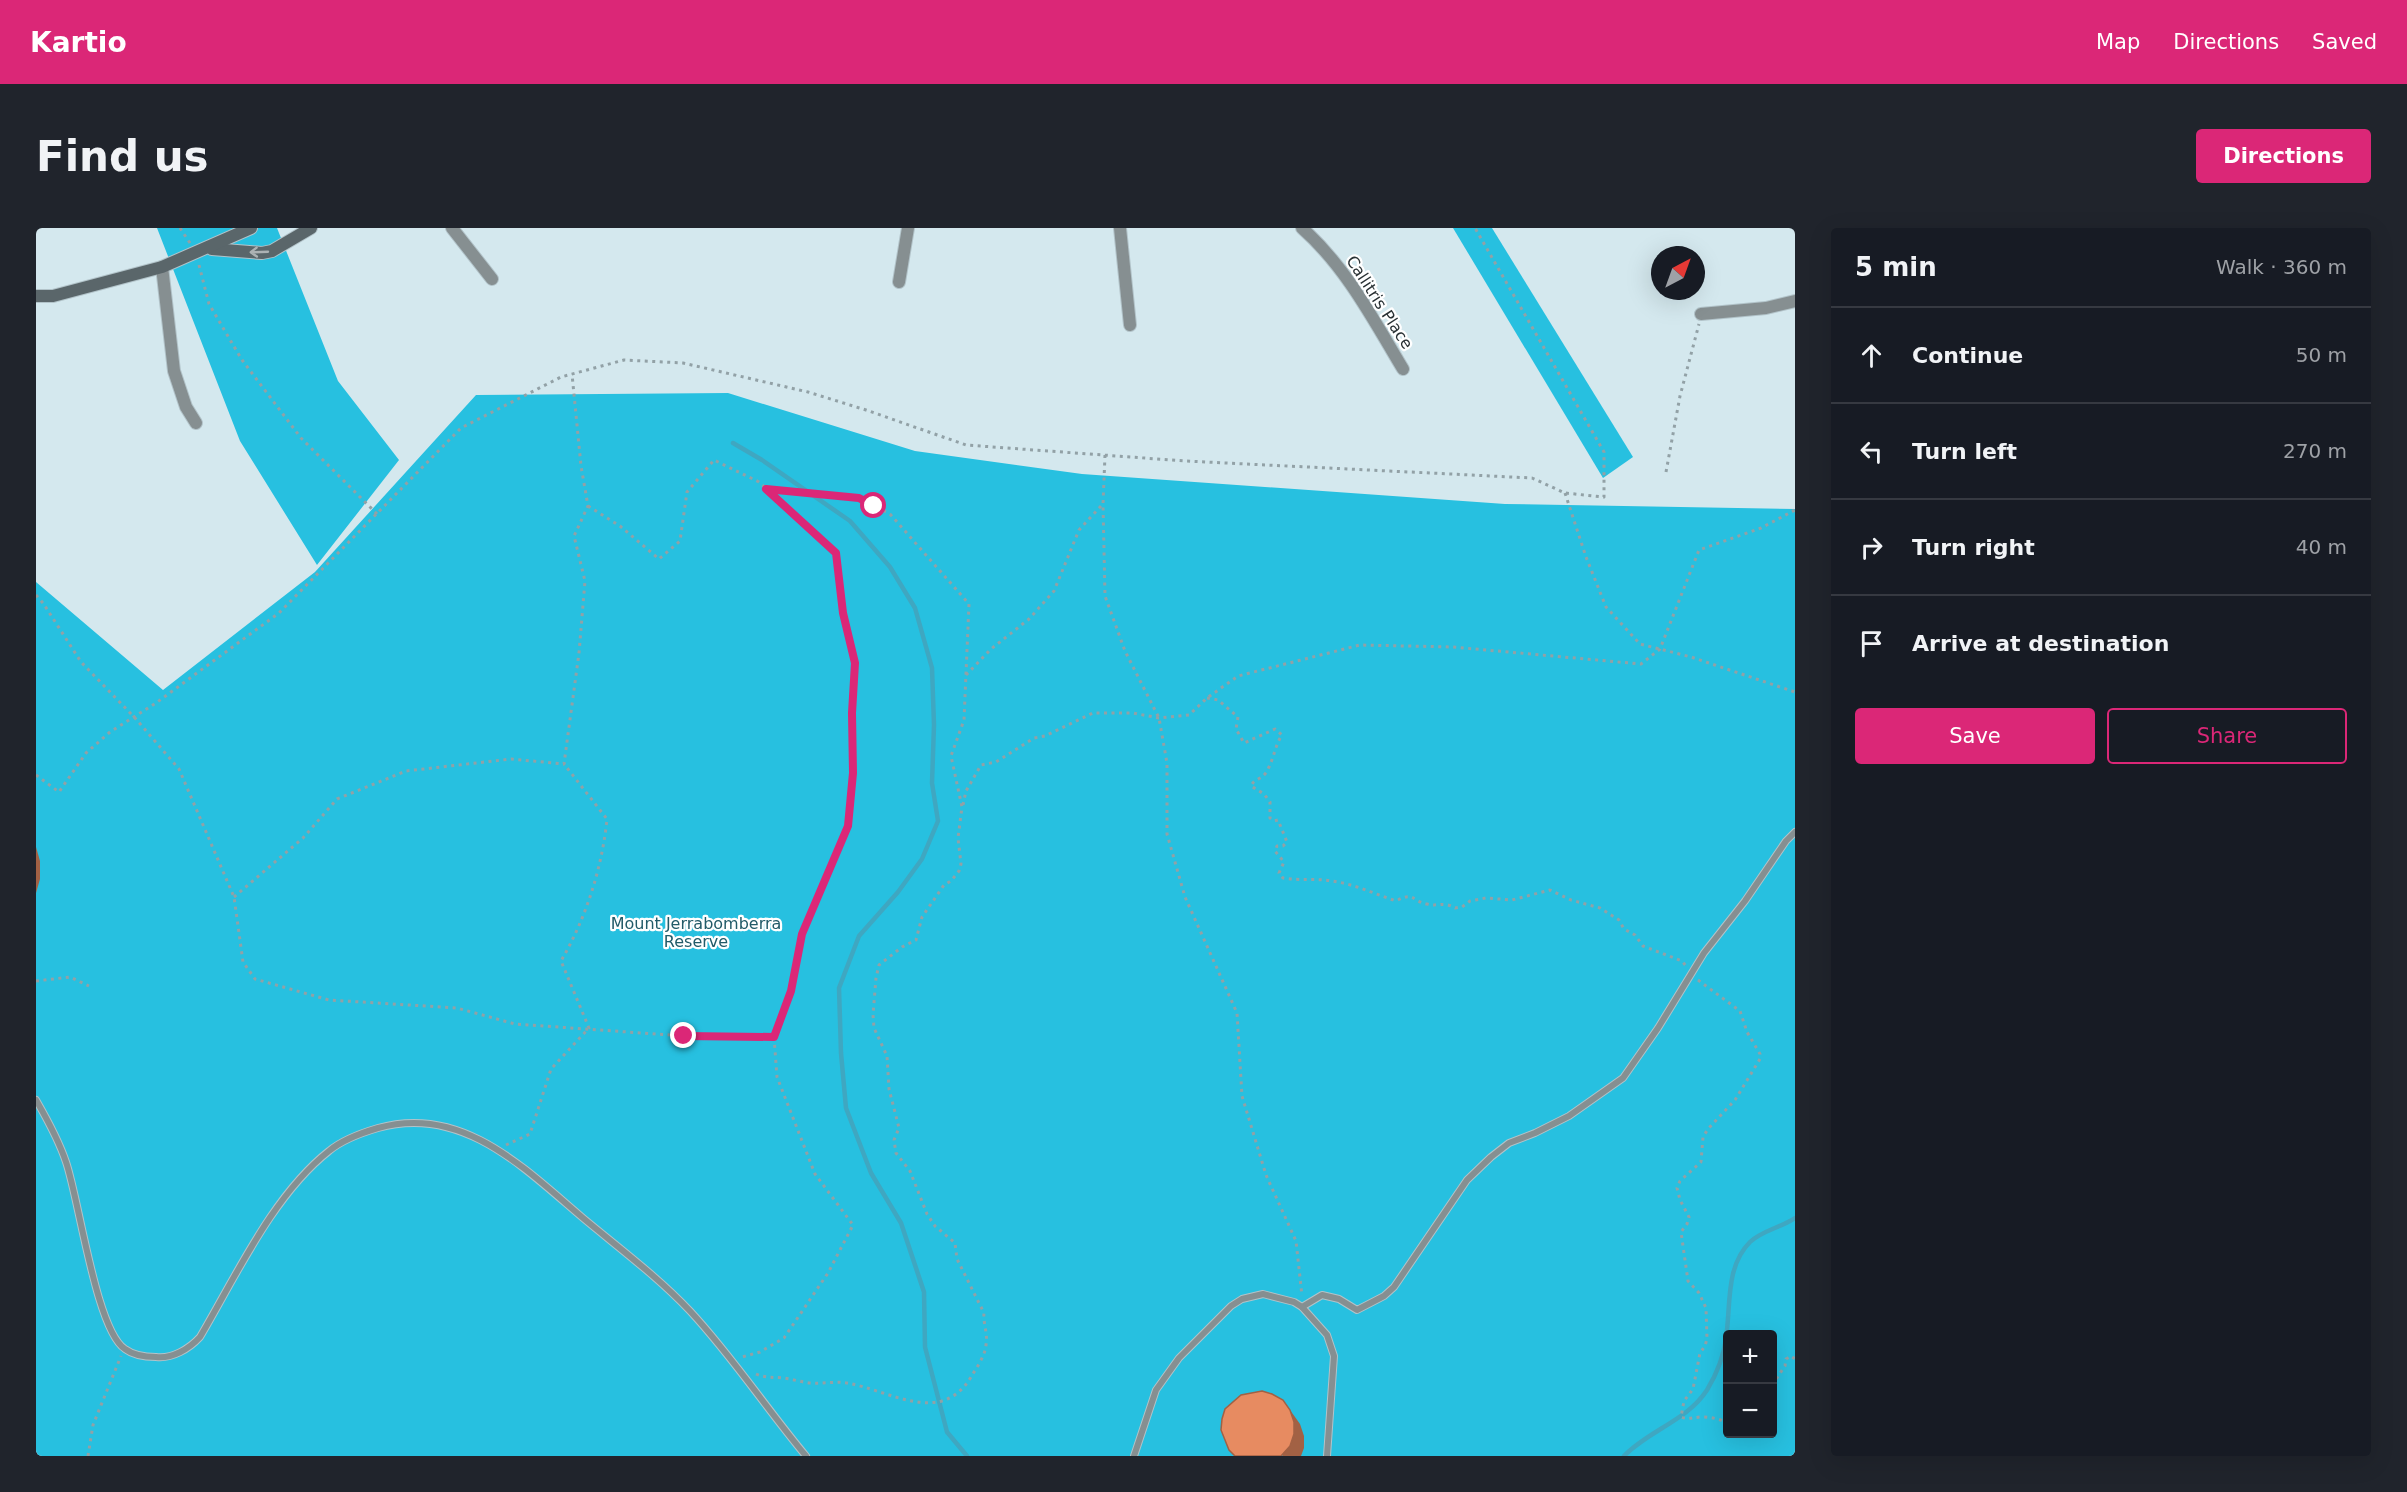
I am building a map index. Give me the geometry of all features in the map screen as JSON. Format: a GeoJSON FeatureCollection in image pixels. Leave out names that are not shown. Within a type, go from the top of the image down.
{"type":"FeatureCollection","features":[{"type":"Feature","properties":{"kind":"street"},"geometry":{"type":"LineString","coordinates":[[36,296],[52,296],[162,267],[250,228]]}},
{"type":"Feature","properties":{"kind":"street"},"geometry":{"type":"LineString","coordinates":[[198,252],[211,249],[262,254],[272,251],[311,228]]}},
{"type":"Feature","properties":{"kind":"street"},"geometry":{"type":"LineString","coordinates":[[452,228],[492,279]]}},
{"type":"Feature","properties":{"kind":"street"},"geometry":{"type":"LineString","coordinates":[[899,282],[908,228]]}},
{"type":"Feature","properties":{"kind":"street"},"geometry":{"type":"LineString","coordinates":[[1120,228],[1130,325]]}},
{"type":"Feature","properties":{"kind":"street","name":"Callitris Place"},"geometry":{"type":"LineString","coordinates":[[1302,228],[1340,267],[1403,369]]}},
{"type":"Feature","properties":{"kind":"street"},"geometry":{"type":"LineString","coordinates":[[162,267],[174,371],[186,407],[196,423]]}},
{"type":"Feature","properties":{"kind":"street"},"geometry":{"type":"LineString","coordinates":[[1701,314],[1766,308],[1795,302]]}},
{"type":"Feature","properties":{"kind":"lane"},"geometry":{"type":"LineString","coordinates":[[1302,1307],[1322,1295],[1339,1299],[1358,1310],[1384,1296],[1394,1287],[1467,1180],[1491,1157],[1509,1143],[1569,1116],[1623,1078],[1658,1028],[1704,953],[1745,902],[1786,841],[1795,832]]}},
{"type":"Feature","properties":{"kind":"lane"},"geometry":{"type":"LineString","coordinates":[[36,1100],[67,1163],[103,1312],[113,1336],[124,1349],[146,1357],[164,1358],[191,1346],[200,1337],[276,1207],[329,1150],[364,1132],[408,1121],[426,1122],[460,1131],[499,1148],[660,1284],[688,1309],[733,1359],[806,1456]]}},
{"type":"Feature","properties":{"kind":"lane"},"geometry":{"type":"LineString","coordinates":[[1134,1456],[1156,1390],[1179,1358],[1231,1306],[1242,1299],[1263,1294],[1294,1302],[1302,1307],[1327,1335],[1334,1356],[1327,1456]]}},
{"type":"Feature","properties":{"kind":"path"},"geometry":{"type":"LineString","coordinates":[[36,775],[59,792],[86,753],[110,732],[135,718],[279,613],[461,428],[561,377],[624,360],[683,363],[808,392],[966,445],[1185,461],[1532,478],[1564,493],[1604,497],[1604,452],[1475,228]]}},
{"type":"Feature","properties":{"kind":"path"},"geometry":{"type":"LineString","coordinates":[[198,252],[209,304],[242,360],[302,438],[377,514]]}},
{"type":"Feature","properties":{"kind":"path"},"geometry":{"type":"LineString","coordinates":[[1666,472],[1680,396],[1701,314]]}},
{"type":"Feature","properties":{"kind":"path"},"geometry":{"type":"LineString","coordinates":[[564,764],[579,653],[585,581],[574,536],[588,506],[581,466],[572,374]]}},
{"type":"Feature","properties":{"kind":"path"},"geometry":{"type":"LineString","coordinates":[[1106,455],[1103,504],[1105,596],[1125,651],[1159,718],[1167,763],[1167,834],[1185,897],[1238,1013],[1242,1096],[1266,1175],[1296,1241],[1302,1286],[1302,1307]]}},
{"type":"Feature","properties":{"kind":"path"},"geometry":{"type":"LineString","coordinates":[[588,506],[620,526],[659,559],[680,540],[687,492],[714,460],[759,482],[836,553],[843,613],[855,663],[852,713],[853,773],[848,826],[802,934],[791,991],[774,1037],[777,1077],[815,1174],[853,1225],[828,1273],[784,1338],[760,1352],[733,1359]]}},
{"type":"Feature","properties":{"kind":"path"},"geometry":{"type":"LineString","coordinates":[[766,489],[859,498],[890,513],[969,604],[964,720],[951,756],[962,807]]}},
{"type":"Feature","properties":{"kind":"path"},"geometry":{"type":"LineString","coordinates":[[1564,493],[1606,607],[1640,644],[1691,657],[1795,692]]}},
{"type":"Feature","properties":{"kind":"path"},"geometry":{"type":"LineString","coordinates":[[966,675],[991,649],[1029,619],[1054,591],[1079,530],[1103,504]]}},
{"type":"Feature","properties":{"kind":"path"},"geometry":{"type":"LineString","coordinates":[[740,1368],[764,1377],[811,1383],[836,1381],[858,1385],[926,1404],[953,1398],[967,1385],[984,1354],[987,1334],[983,1323],[984,1313],[957,1259],[955,1243],[936,1226],[927,1214],[910,1171],[896,1153],[894,1140],[899,1128],[889,1089],[887,1056],[874,1028],[873,1015],[879,965],[902,947],[916,940],[922,917],[944,885],[951,881],[959,870],[961,864],[958,838],[962,807],[966,791],[981,765],[996,762],[1034,738],[1045,736],[1093,713],[1133,713],[1159,718],[1189,715],[1207,698],[1238,676],[1360,645],[1453,647],[1641,664],[1660,649],[1699,550],[1761,528],[1795,510]]}},
{"type":"Feature","properties":{"kind":"path"},"geometry":{"type":"LineString","coordinates":[[36,595],[81,662],[135,718],[179,769],[234,897],[243,962],[255,979],[329,1000],[457,1008],[515,1024],[684,1036],[774,1037]]}},
{"type":"Feature","properties":{"kind":"path"},"geometry":{"type":"LineString","coordinates":[[1207,698],[1218,700],[1238,717],[1236,729],[1244,743],[1275,729],[1282,735],[1277,742],[1273,763],[1264,775],[1253,781],[1251,786],[1257,792],[1264,794],[1270,802],[1270,818],[1274,821],[1278,820],[1286,837],[1287,842],[1282,846],[1277,846],[1275,851],[1284,862],[1279,873],[1283,878],[1334,881],[1369,890],[1396,901],[1406,896],[1413,897],[1427,905],[1447,904],[1455,908],[1462,907],[1470,901],[1486,898],[1512,900],[1550,890],[1571,900],[1600,908],[1610,914],[1619,920],[1624,929],[1635,935],[1643,946],[1682,961],[1691,975],[1727,1004],[1737,1008],[1749,1038],[1760,1054],[1760,1059],[1735,1100],[1703,1137],[1701,1162],[1680,1181],[1677,1188],[1680,1200],[1689,1217],[1681,1232],[1688,1281],[1699,1293],[1706,1308],[1707,1339],[1700,1353],[1693,1389],[1684,1401],[1681,1417],[1723,1420]]}},
{"type":"Feature","properties":{"kind":"path"},"geometry":{"type":"LineString","coordinates":[[234,897],[303,838],[337,799],[396,775],[406,771],[511,759],[564,764],[608,819],[604,850],[577,933],[561,961],[589,1028]]}},
{"type":"Feature","properties":{"kind":"path"},"geometry":{"type":"LineString","coordinates":[[36,981],[70,977],[89,986]]}},
{"type":"Feature","properties":{"kind":"path"},"geometry":{"type":"LineString","coordinates":[[499,1148],[530,1134],[551,1069],[589,1028]]}},
{"type":"Feature","properties":{"kind":"path"},"geometry":{"type":"LineString","coordinates":[[88,1456],[93,1425],[124,1349]]}},
{"type":"Feature","properties":{"kind":"path"},"geometry":{"type":"LineString","coordinates":[[1777,1378],[1785,1366],[1786,1359],[1791,1356],[1795,1359]]}},
{"type":"Feature","properties":{"kind":"green space"},"geometry":{"type":"Polygon","coordinates":[[[157,228],[277,228],[338,381],[399,460],[317,565],[240,441],[157,228]]]}},
{"type":"Feature","properties":{"kind":"green space"},"geometry":{"type":"Polygon","coordinates":[[[1453,228],[1492,228],[1633,457],[1603,478],[1453,228]]]}},
{"type":"Feature","properties":{"kind":"green space","name":"Mount Jerrabomberra Reserve"},"geometry":{"type":"Polygon","coordinates":[[[728,393],[915,451],[1082,474],[1505,504],[1795,509],[1795,1456],[36,1456],[36,582],[163,690],[315,572],[476,395],[728,393]]]}},
{"type":"Feature","properties":{"kind":"building"},"geometry":{"type":"Polygon","coordinates":[[[1262,1391],[1283,1400],[1290,1410],[1294,1422],[1294,1434],[1290,1446],[1281,1456],[1235,1456],[1229,1450],[1221,1430],[1225,1409],[1241,1395],[1262,1391]]]}},
{"type":"Feature","properties":{"kind":"waterway"},"geometry":{"type":"LineString","coordinates":[[733,443],[762,460],[850,521],[890,567],[915,608],[932,668],[934,725],[932,783],[938,821],[922,859],[898,892],[859,936],[839,988],[841,1053],[846,1108],[871,1173],[901,1223],[924,1292],[925,1347],[947,1432],[967,1456]]}},
{"type":"Feature","properties":{"kind":"waterway"},"geometry":{"type":"LineString","coordinates":[[1624,1456],[1645,1439],[1679,1418],[1699,1401],[1707,1390],[1716,1371],[1726,1338],[1730,1287],[1736,1263],[1742,1252],[1755,1238],[1795,1218]]}},
{"type":"Feature","properties":{"kind":"route"},"geometry":{"type":"LineString","coordinates":[[684,1036],[774,1037],[791,991],[802,934],[848,826],[853,773],[852,713],[855,663],[843,613],[836,553],[766,489],[859,498],[874,506]]}}]}
